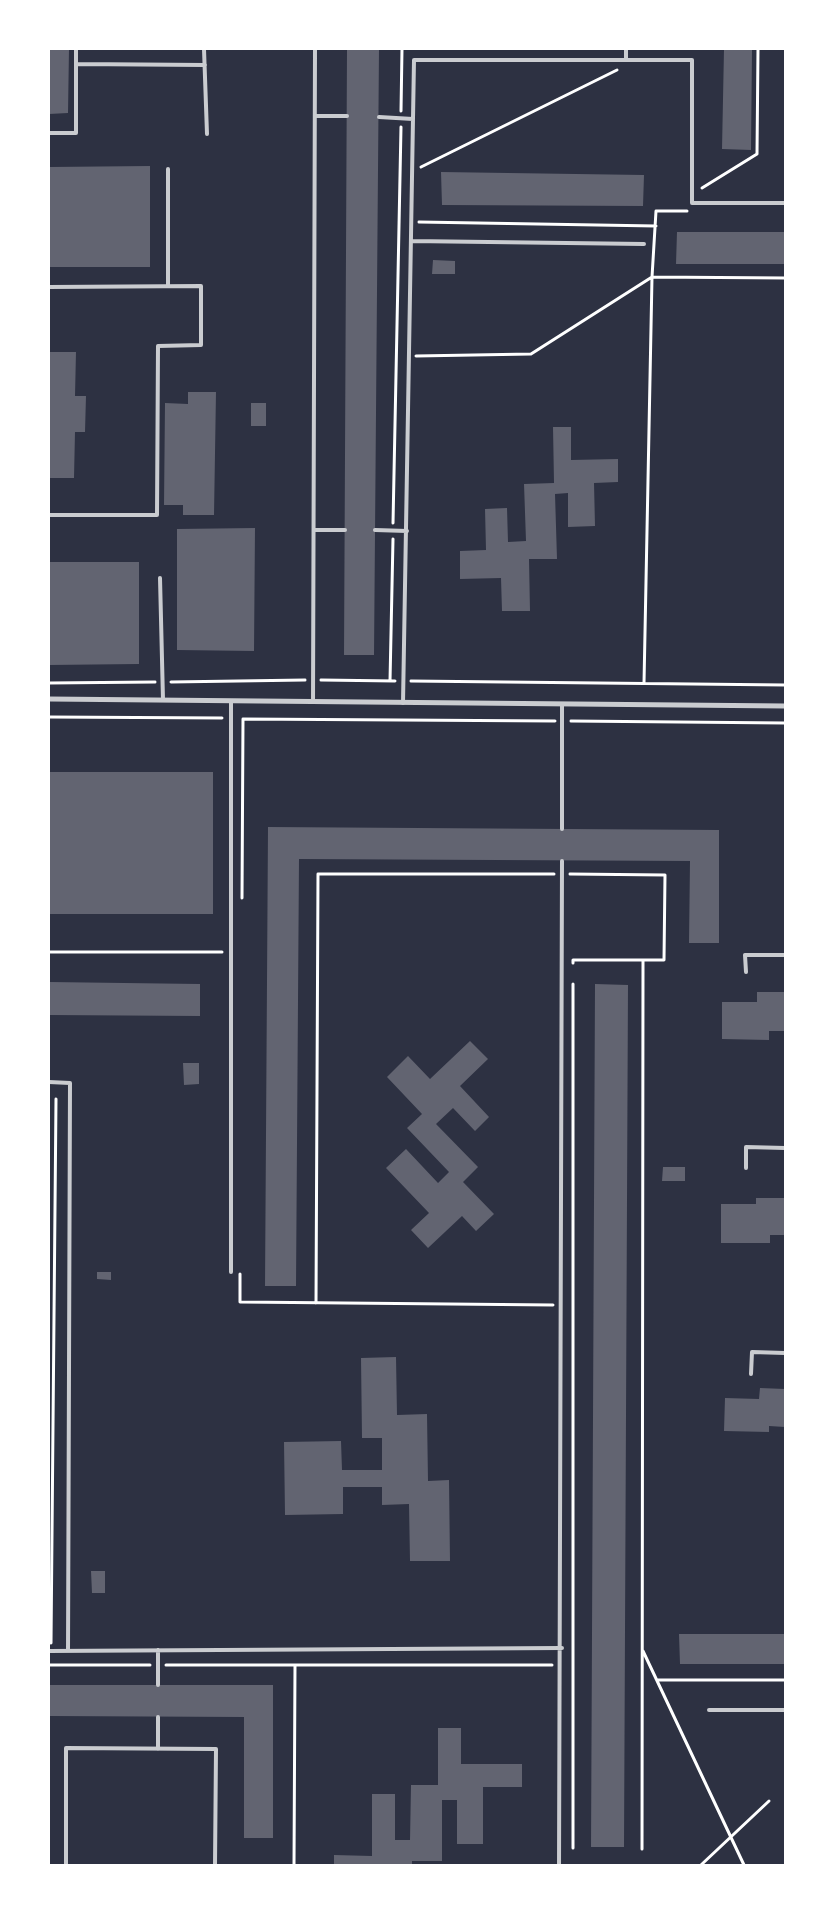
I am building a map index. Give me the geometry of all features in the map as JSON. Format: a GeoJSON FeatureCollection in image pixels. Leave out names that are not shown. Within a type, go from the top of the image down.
{"type":"FeatureCollection","features":[{"type":"Feature","properties":{"kind":"street"},"geometry":{"type":"LineString","coordinates":[[49,699],[785,706]]}},
{"type":"Feature","properties":{"kind":"lane"},"geometry":{"type":"LineString","coordinates":[[49,133],[76,133],[76,49]]}},
{"type":"Feature","properties":{"kind":"lane"},"geometry":{"type":"LineString","coordinates":[[204,49],[207,134]]}},
{"type":"Feature","properties":{"kind":"lane"},"geometry":{"type":"LineString","coordinates":[[313,702],[315,49]]}},
{"type":"Feature","properties":{"kind":"lane"},"geometry":{"type":"LineString","coordinates":[[626,49],[626,60]]}},
{"type":"Feature","properties":{"kind":"lane"},"geometry":{"type":"LineString","coordinates":[[403,703],[414,60],[692,60],[692,203],[785,203]]}},
{"type":"Feature","properties":{"kind":"lane"},"geometry":{"type":"LineString","coordinates":[[76,64],[205,65]]}},
{"type":"Feature","properties":{"kind":"lane"},"geometry":{"type":"LineString","coordinates":[[315,116],[347,116]]}},
{"type":"Feature","properties":{"kind":"lane"},"geometry":{"type":"LineString","coordinates":[[379,117],[413,119]]}},
{"type":"Feature","properties":{"kind":"lane"},"geometry":{"type":"LineString","coordinates":[[168,168],[168,286]]}},
{"type":"Feature","properties":{"kind":"lane"},"geometry":{"type":"LineString","coordinates":[[411,241],[644,244]]}},
{"type":"Feature","properties":{"kind":"lane"},"geometry":{"type":"LineString","coordinates":[[49,287],[202,286],[201,346],[158,346],[157,516],[49,515]]}},
{"type":"Feature","properties":{"kind":"lane"},"geometry":{"type":"LineString","coordinates":[[314,530],[345,530]]}},
{"type":"Feature","properties":{"kind":"lane"},"geometry":{"type":"LineString","coordinates":[[375,530],[407,531]]}},
{"type":"Feature","properties":{"kind":"lane"},"geometry":{"type":"LineString","coordinates":[[160,578],[163,700]]}},
{"type":"Feature","properties":{"kind":"lane"},"geometry":{"type":"LineString","coordinates":[[231,1272],[232,701]]}},
{"type":"Feature","properties":{"kind":"lane"},"geometry":{"type":"LineString","coordinates":[[562,704],[562,829]]}},
{"type":"Feature","properties":{"kind":"lane"},"geometry":{"type":"LineString","coordinates":[[559,1865],[562,1665],[562,861]]}},
{"type":"Feature","properties":{"kind":"lane"},"geometry":{"type":"LineString","coordinates":[[746,972],[745,955],[785,955]]}},
{"type":"Feature","properties":{"kind":"lane"},"geometry":{"type":"LineString","coordinates":[[49,1082],[70,1083],[68,1651]]}},
{"type":"Feature","properties":{"kind":"lane"},"geometry":{"type":"LineString","coordinates":[[746,1168],[746,1147],[785,1148]]}},
{"type":"Feature","properties":{"kind":"lane"},"geometry":{"type":"LineString","coordinates":[[751,1374],[752,1352],[785,1353]]}},
{"type":"Feature","properties":{"kind":"lane"},"geometry":{"type":"LineString","coordinates":[[50,1651],[562,1648]]}},
{"type":"Feature","properties":{"kind":"lane"},"geometry":{"type":"LineString","coordinates":[[158,1650],[158,1685]]}},
{"type":"Feature","properties":{"kind":"lane"},"geometry":{"type":"LineString","coordinates":[[709,1710],[785,1710]]}},
{"type":"Feature","properties":{"kind":"lane"},"geometry":{"type":"LineString","coordinates":[[158,1717],[158,1749]]}},
{"type":"Feature","properties":{"kind":"lane"},"geometry":{"type":"LineString","coordinates":[[66,1865],[66,1748],[216,1749],[216,1865]]}},
{"type":"Feature","properties":{"kind":"path"},"geometry":{"type":"LineString","coordinates":[[390,681],[402,49]]}},
{"type":"Feature","properties":{"kind":"path"},"geometry":{"type":"LineString","coordinates":[[702,188],[756,154],[758,49]]}},
{"type":"Feature","properties":{"kind":"path"},"geometry":{"type":"LineString","coordinates":[[400,177],[618,70],[619,60]]}},
{"type":"Feature","properties":{"kind":"path"},"geometry":{"type":"LineString","coordinates":[[644,683],[652,277],[656,211],[693,211]]}},
{"type":"Feature","properties":{"kind":"path"},"geometry":{"type":"LineString","coordinates":[[399,222],[656,226]]}},
{"type":"Feature","properties":{"kind":"path"},"geometry":{"type":"LineString","coordinates":[[396,356],[531,354],[652,277],[785,278]]}},
{"type":"Feature","properties":{"kind":"path"},"geometry":{"type":"LineString","coordinates":[[166,682],[313,680],[785,685]]}},
{"type":"Feature","properties":{"kind":"path"},"geometry":{"type":"LineString","coordinates":[[49,683],[156,682]]}},
{"type":"Feature","properties":{"kind":"path"},"geometry":{"type":"LineString","coordinates":[[49,717],[785,722]]}},
{"type":"Feature","properties":{"kind":"path"},"geometry":{"type":"LineString","coordinates":[[316,1302],[318,874],[665,875],[664,960],[573,960],[573,970]]}},
{"type":"Feature","properties":{"kind":"path"},"geometry":{"type":"LineString","coordinates":[[49,952],[223,952]]}},
{"type":"Feature","properties":{"kind":"path"},"geometry":{"type":"LineString","coordinates":[[642,1848],[643,960]]}},
{"type":"Feature","properties":{"kind":"path"},"geometry":{"type":"LineString","coordinates":[[573,980],[573,1848]]}},
{"type":"Feature","properties":{"kind":"path"},"geometry":{"type":"LineString","coordinates":[[50,1651],[56,1099]]}},
{"type":"Feature","properties":{"kind":"path"},"geometry":{"type":"LineString","coordinates":[[240,1302],[573,1305]]}},
{"type":"Feature","properties":{"kind":"path"},"geometry":{"type":"LineString","coordinates":[[642,1650],[658,1680],[744,1865]]}},
{"type":"Feature","properties":{"kind":"path"},"geometry":{"type":"LineString","coordinates":[[49,1665],[573,1665]]}},
{"type":"Feature","properties":{"kind":"path"},"geometry":{"type":"LineString","coordinates":[[294,1865],[295,1665]]}},
{"type":"Feature","properties":{"kind":"path"},"geometry":{"type":"LineString","coordinates":[[658,1680],[785,1680]]}},
{"type":"Feature","properties":{"kind":"path"},"geometry":{"type":"LineString","coordinates":[[701,1865],[769,1801]]}},
{"type":"Feature","properties":{"kind":"building"},"geometry":{"type":"Polygon","coordinates":[[[49,49],[69,49],[68,113],[49,114],[49,49]]]}},
{"type":"Feature","properties":{"kind":"building"},"geometry":{"type":"Polygon","coordinates":[[[347,49],[379,49],[374,655],[344,655],[347,49]]]}},
{"type":"Feature","properties":{"kind":"building"},"geometry":{"type":"Polygon","coordinates":[[[724,49],[752,49],[751,150],[722,149],[724,49]]]}},
{"type":"Feature","properties":{"kind":"building"},"geometry":{"type":"Polygon","coordinates":[[[150,166],[150,267],[49,267],[49,167],[150,166]]]}},
{"type":"Feature","properties":{"kind":"building"},"geometry":{"type":"Polygon","coordinates":[[[441,172],[644,175],[643,206],[442,205],[441,172]]]}},
{"type":"Feature","properties":{"kind":"building"},"geometry":{"type":"Polygon","coordinates":[[[677,232],[785,232],[785,264],[676,264],[677,232]]]}},
{"type":"Feature","properties":{"kind":"building"},"geometry":{"type":"Polygon","coordinates":[[[433,260],[455,261],[455,274],[432,274],[433,260]]]}},
{"type":"Feature","properties":{"kind":"building"},"geometry":{"type":"Polygon","coordinates":[[[49,352],[76,352],[75,396],[86,396],[85,432],[75,432],[74,478],[49,478],[49,352]]]}},
{"type":"Feature","properties":{"kind":"building"},"geometry":{"type":"Polygon","coordinates":[[[188,392],[216,392],[214,515],[183,515],[183,505],[164,505],[165,403],[188,404],[188,392]]]}},
{"type":"Feature","properties":{"kind":"building"},"geometry":{"type":"Polygon","coordinates":[[[251,403],[266,403],[266,426],[251,426],[251,403]]]}},
{"type":"Feature","properties":{"kind":"building"},"geometry":{"type":"Polygon","coordinates":[[[553,427],[571,427],[571,460],[618,459],[618,482],[594,483],[595,526],[568,527],[568,493],[555,494],[557,559],[529,559],[530,611],[502,611],[501,578],[460,579],[460,551],[486,550],[485,509],[507,508],[508,542],[526,541],[524,484],[554,483],[553,427]]]}},
{"type":"Feature","properties":{"kind":"building"},"geometry":{"type":"Polygon","coordinates":[[[255,528],[254,651],[177,650],[177,529],[255,528]]]}},
{"type":"Feature","properties":{"kind":"building"},"geometry":{"type":"Polygon","coordinates":[[[49,562],[139,562],[139,664],[49,665],[49,562]]]}},
{"type":"Feature","properties":{"kind":"building"},"geometry":{"type":"Polygon","coordinates":[[[49,772],[213,772],[213,914],[49,914],[49,772]]]}},
{"type":"Feature","properties":{"kind":"building"},"geometry":{"type":"Polygon","coordinates":[[[268,827],[719,830],[719,943],[689,943],[690,861],[299,859],[296,1286],[265,1286],[268,827]]]}},
{"type":"Feature","properties":{"kind":"building"},"geometry":{"type":"Polygon","coordinates":[[[49,982],[200,984],[200,1016],[49,1015],[49,982]]]}},
{"type":"Feature","properties":{"kind":"building"},"geometry":{"type":"Polygon","coordinates":[[[595,984],[628,985],[624,1847],[591,1847],[595,984]]]}},
{"type":"Feature","properties":{"kind":"building"},"geometry":{"type":"Polygon","coordinates":[[[757,992],[785,992],[785,1031],[769,1031],[769,1040],[722,1039],[722,1002],[757,1002],[757,992]]]}},
{"type":"Feature","properties":{"kind":"building"},"geometry":{"type":"Polygon","coordinates":[[[470,1041],[488,1059],[460,1086],[489,1117],[475,1131],[453,1108],[436,1124],[478,1167],[463,1182],[494,1214],[476,1231],[462,1216],[428,1248],[411,1230],[429,1213],[386,1168],[406,1149],[438,1183],[449,1172],[407,1128],[422,1114],[387,1077],[408,1056],[430,1079],[470,1041]]]}},
{"type":"Feature","properties":{"kind":"building"},"geometry":{"type":"Polygon","coordinates":[[[183,1063],[199,1063],[199,1084],[184,1085],[183,1063]]]}},
{"type":"Feature","properties":{"kind":"building"},"geometry":{"type":"Polygon","coordinates":[[[663,1167],[685,1167],[685,1181],[662,1181],[663,1167]]]}},
{"type":"Feature","properties":{"kind":"building"},"geometry":{"type":"Polygon","coordinates":[[[756,1198],[785,1198],[785,1235],[770,1235],[770,1243],[721,1243],[721,1204],[756,1204],[756,1198]]]}},
{"type":"Feature","properties":{"kind":"building"},"geometry":{"type":"Polygon","coordinates":[[[97,1272],[111,1272],[111,1280],[97,1279],[97,1272]]]}},
{"type":"Feature","properties":{"kind":"building"},"geometry":{"type":"Polygon","coordinates":[[[396,1357],[397,1415],[427,1414],[428,1481],[449,1480],[450,1561],[410,1561],[409,1504],[382,1505],[382,1487],[343,1487],[343,1514],[285,1515],[284,1442],[341,1441],[342,1470],[382,1470],[382,1438],[362,1438],[361,1358],[396,1357]]]}},
{"type":"Feature","properties":{"kind":"building"},"geometry":{"type":"Polygon","coordinates":[[[760,1388],[785,1389],[785,1427],[769,1426],[769,1432],[724,1431],[725,1398],[759,1399],[760,1388]]]}},
{"type":"Feature","properties":{"kind":"building"},"geometry":{"type":"Polygon","coordinates":[[[91,1571],[105,1571],[105,1593],[92,1593],[91,1571]]]}},
{"type":"Feature","properties":{"kind":"building"},"geometry":{"type":"Polygon","coordinates":[[[679,1634],[785,1634],[785,1664],[680,1664],[679,1634]]]}},
{"type":"Feature","properties":{"kind":"building"},"geometry":{"type":"Polygon","coordinates":[[[49,1685],[273,1685],[273,1838],[244,1838],[244,1717],[49,1716],[49,1685]]]}},
{"type":"Feature","properties":{"kind":"building"},"geometry":{"type":"Polygon","coordinates":[[[438,1728],[461,1728],[461,1764],[522,1764],[522,1787],[483,1787],[483,1844],[457,1844],[457,1800],[442,1800],[442,1861],[412,1861],[412,1865],[334,1865],[334,1855],[372,1856],[372,1794],[395,1794],[395,1840],[410,1840],[411,1785],[438,1785],[438,1728]]]}}]}
